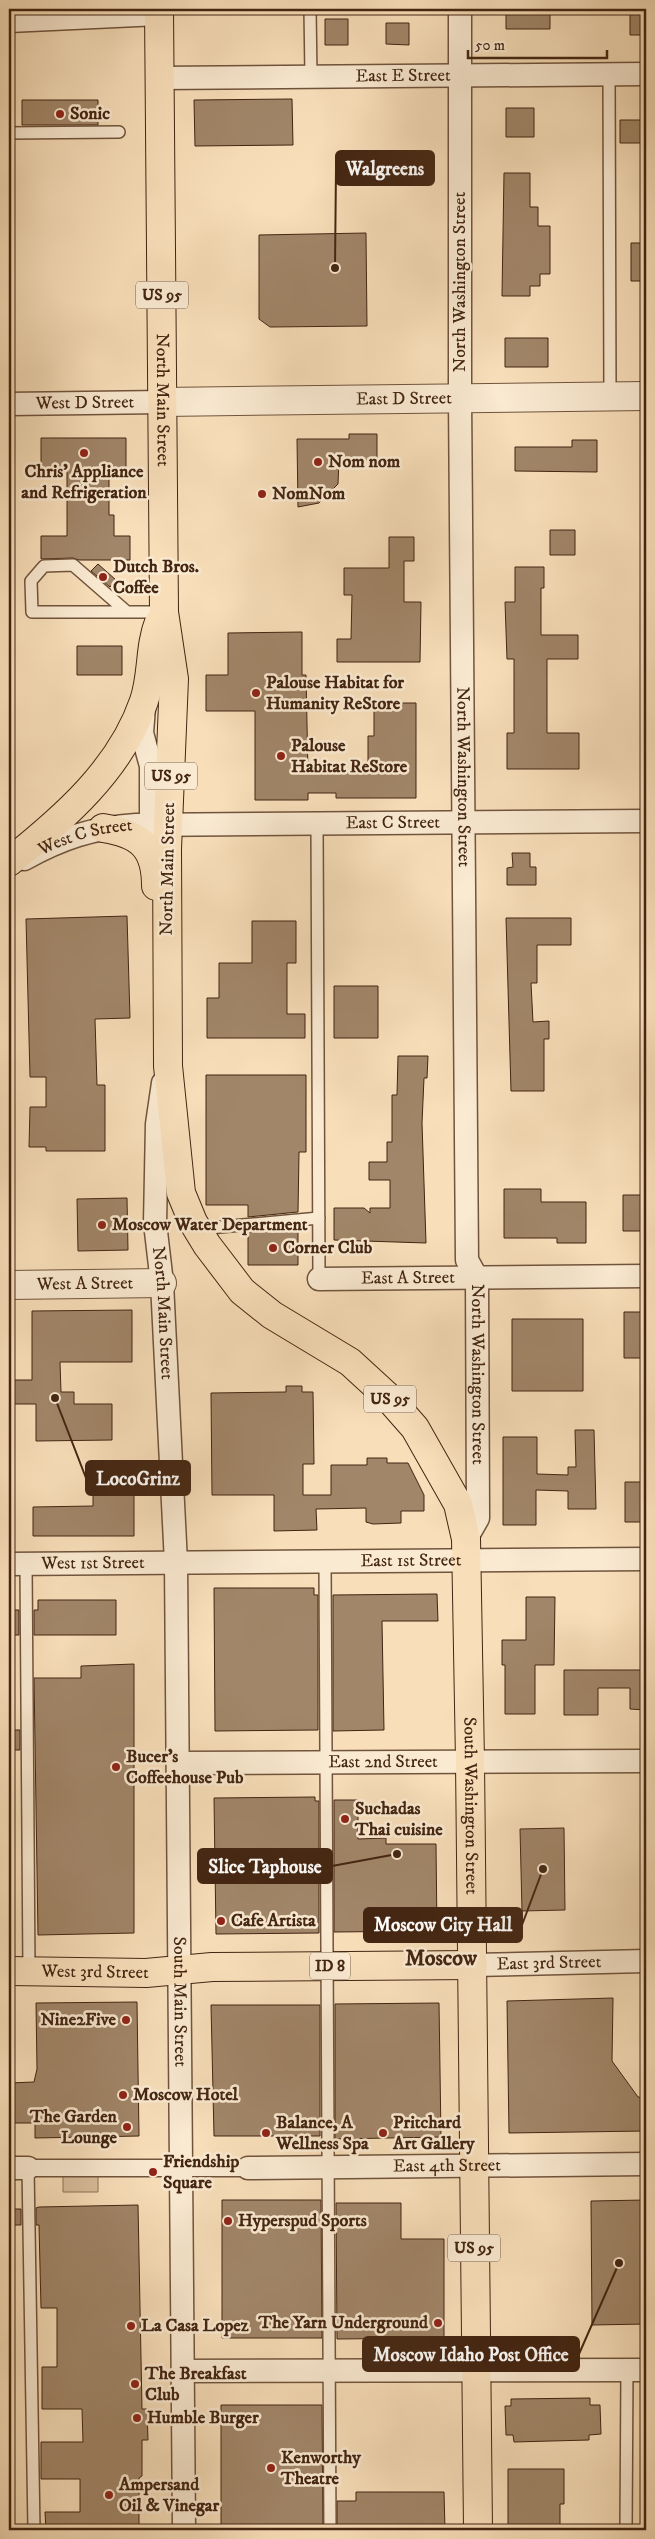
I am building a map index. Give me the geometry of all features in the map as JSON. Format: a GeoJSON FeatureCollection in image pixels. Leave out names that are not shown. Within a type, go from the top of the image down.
{"type":"FeatureCollection","features":[{"type":"Feature","properties":{"kind":"main road","name":"North Main Street"},"geometry":{"type":"LineString","coordinates":[[159,11],[164,612],[174,678],[160,825],[166,941],[168,1066],[181,1193],[197,1229],[242,1291],[272,1315],[350,1362],[386,1395],[414,1428],[458,1504],[466,1550]]}},
{"type":"Feature","properties":{"kind":"main road","name":"North Main Street"},"geometry":{"type":"LineString","coordinates":[[9,862],[66,814],[100,778],[122,746],[145,698],[154,634],[164,612]]}},
{"type":"Feature","properties":{"kind":"main road"},"geometry":{"type":"LineString","coordinates":[[103,828],[125,832],[138,839],[150,853],[156,867],[156,914],[166,941]]}},
{"type":"Feature","properties":{"kind":"main road","name":"South Washington Street"},"geometry":{"type":"LineString","coordinates":[[466,1550],[473,1965],[472,2167],[478,2530]]}},
{"type":"Feature","properties":{"kind":"main road","name":"East 3rd Street"},"geometry":{"type":"LineString","coordinates":[[181,1970],[212,1967],[473,1965]]}},
{"type":"Feature","properties":{"kind":"main road","name":"West 3rd Street"},"geometry":{"type":"LineString","coordinates":[[19,1972],[146,1973],[181,1970]]}},
{"type":"Feature","properties":{"kind":"street","name":"North Washington Street"},"geometry":{"type":"LineString","coordinates":[[460,9],[460,398],[466,824],[467,1260],[477,1278],[478,1518],[466,1550]]}},
{"type":"Feature","properties":{"kind":"street"},"geometry":{"type":"LineString","coordinates":[[9,21],[159,11]]}},
{"type":"Feature","properties":{"kind":"street","name":"East E Street"},"geometry":{"type":"LineString","coordinates":[[159,78],[460,74],[646,74]]}},
{"type":"Feature","properties":{"kind":"street","name":"East D Street"},"geometry":{"type":"LineString","coordinates":[[163,402],[646,396]]}},
{"type":"Feature","properties":{"kind":"street","name":"West D Street"},"geometry":{"type":"LineString","coordinates":[[9,404],[163,402]]}},
{"type":"Feature","properties":{"kind":"street","name":"North Main Street"},"geometry":{"type":"LineString","coordinates":[[145,698],[142,733],[151,766],[160,825]]}},
{"type":"Feature","properties":{"kind":"street","name":"East C Street"},"geometry":{"type":"LineString","coordinates":[[160,825],[466,824],[646,821]]}},
{"type":"Feature","properties":{"kind":"street","name":"West C Street"},"geometry":{"type":"LineString","coordinates":[[9,867],[72,835],[103,828],[160,825]]}},
{"type":"Feature","properties":{"kind":"street","name":"North Main Street"},"geometry":{"type":"LineString","coordinates":[[168,1066],[157,1124],[155,1231],[162,1283],[176,1563]]}},
{"type":"Feature","properties":{"kind":"street","name":"East A Street"},"geometry":{"type":"LineString","coordinates":[[319,1279],[646,1276]]}},
{"type":"Feature","properties":{"kind":"street","name":"West A Street"},"geometry":{"type":"LineString","coordinates":[[9,1285],[162,1283]]}},
{"type":"Feature","properties":{"kind":"street","name":"East 1st Street"},"geometry":{"type":"LineString","coordinates":[[176,1563],[325,1562],[466,1550],[646,1559]]}},
{"type":"Feature","properties":{"kind":"street","name":"West 1st Street"},"geometry":{"type":"LineString","coordinates":[[17,1564],[176,1563]]}},
{"type":"Feature","properties":{"kind":"street","name":"South Main Street"},"geometry":{"type":"LineString","coordinates":[[176,1563],[181,1970],[184,2530]]}},
{"type":"Feature","properties":{"kind":"street","name":"East 2nd Street"},"geometry":{"type":"LineString","coordinates":[[179,1763],[646,1761]]}},
{"type":"Feature","properties":{"kind":"street","name":"East 3rd Street"},"geometry":{"type":"LineString","coordinates":[[473,1965],[646,1961]]}},
{"type":"Feature","properties":{"kind":"street","name":"East 4th Street"},"geometry":{"type":"LineString","coordinates":[[248,2168],[646,2164]]}},
{"type":"Feature","properties":{"kind":"street"},"geometry":{"type":"LineString","coordinates":[[18,2168],[182,2166],[248,2168]]}},
{"type":"Feature","properties":{"kind":"street"},"geometry":{"type":"LineString","coordinates":[[184,2371],[636,2370]]}},
{"type":"Feature","properties":{"kind":"lane"},"geometry":{"type":"LineString","coordinates":[[310,9],[310,76]]}},
{"type":"Feature","properties":{"kind":"lane"},"geometry":{"type":"LineString","coordinates":[[609,73],[610,397]]}},
{"type":"Feature","properties":{"kind":"lane"},"geometry":{"type":"LineString","coordinates":[[9,133],[119,132]]}},
{"type":"Feature","properties":{"kind":"lane"},"geometry":{"type":"LineString","coordinates":[[128,612],[73,565],[44,566],[31,581],[32,612],[128,612],[164,612]]}},
{"type":"Feature","properties":{"kind":"lane"},"geometry":{"type":"LineString","coordinates":[[317,824],[319,1279]]}},
{"type":"Feature","properties":{"kind":"lane"},"geometry":{"type":"LineString","coordinates":[[197,1229],[319,1218]]}},
{"type":"Feature","properties":{"kind":"lane"},"geometry":{"type":"LineString","coordinates":[[325,1562],[330,2530]]}},
{"type":"Feature","properties":{"kind":"lane"},"geometry":{"type":"LineString","coordinates":[[17,1564],[19,1972]]}},
{"type":"Feature","properties":{"kind":"lane"},"geometry":{"type":"LineString","coordinates":[[18,2168],[34,2530]]}},
{"type":"Feature","properties":{"kind":"lane"},"geometry":{"type":"LineString","coordinates":[[626,2530],[636,2370]]}},
{"type":"Feature","properties":{"kind":"shaded area"},"geometry":{"type":"Polygon","coordinates":[[[63,2167],[98,2167],[98,2192],[63,2192],[63,2167]]]}},
{"type":"Feature","properties":{"kind":"building"},"geometry":{"type":"Polygon","coordinates":[[[630,9],[646,9],[646,35],[630,35],[630,9]]]}},
{"type":"Feature","properties":{"kind":"building"},"geometry":{"type":"Polygon","coordinates":[[[506,10],[550,10],[550,29],[506,29],[506,10]]]}},
{"type":"Feature","properties":{"kind":"building"},"geometry":{"type":"Polygon","coordinates":[[[325,19],[348,19],[348,45],[325,45],[325,19]]]}},
{"type":"Feature","properties":{"kind":"building"},"geometry":{"type":"Polygon","coordinates":[[[386,23],[409,23],[409,45],[386,44],[386,23]]]}},
{"type":"Feature","properties":{"kind":"building"},"geometry":{"type":"Polygon","coordinates":[[[292,99],[293,145],[195,146],[194,100],[292,99]]]}},
{"type":"Feature","properties":{"kind":"building","name":"Sonic"},"geometry":{"type":"Polygon","coordinates":[[[22,100],[98,100],[98,125],[22,125],[22,100]]]}},
{"type":"Feature","properties":{"kind":"building"},"geometry":{"type":"Polygon","coordinates":[[[506,108],[534,108],[534,137],[506,137],[506,108]]]}},
{"type":"Feature","properties":{"kind":"building"},"geometry":{"type":"Polygon","coordinates":[[[620,120],[646,120],[646,143],[620,143],[620,120]]]}},
{"type":"Feature","properties":{"kind":"building"},"geometry":{"type":"Polygon","coordinates":[[[504,173],[530,173],[530,207],[538,207],[538,226],[550,226],[550,274],[540,274],[540,286],[530,286],[530,296],[502,296],[504,173]]]}},
{"type":"Feature","properties":{"kind":"building"},"geometry":{"type":"Polygon","coordinates":[[[366,233],[367,326],[270,327],[259,319],[259,235],[366,233]]]}},
{"type":"Feature","properties":{"kind":"building"},"geometry":{"type":"Polygon","coordinates":[[[631,243],[646,243],[646,281],[631,281],[631,243]]]}},
{"type":"Feature","properties":{"kind":"building"},"geometry":{"type":"Polygon","coordinates":[[[505,338],[548,338],[548,367],[505,367],[505,338]]]}},
{"type":"Feature","properties":{"kind":"building","name":"Nom nom"},"geometry":{"type":"Polygon","coordinates":[[[349,434],[377,434],[377,460],[339,460],[338,484],[319,503],[298,507],[297,439],[349,439],[349,434]]]}},
{"type":"Feature","properties":{"kind":"building"},"geometry":{"type":"Polygon","coordinates":[[[41,438],[126,438],[126,468],[109,468],[109,515],[114,515],[114,536],[130,536],[130,560],[41,559],[41,536],[67,536],[67,468],[41,468],[41,438]]]}},
{"type":"Feature","properties":{"kind":"building"},"geometry":{"type":"Polygon","coordinates":[[[572,440],[597,440],[597,472],[515,471],[515,447],[572,447],[572,440]]]}},
{"type":"Feature","properties":{"kind":"building"},"geometry":{"type":"Polygon","coordinates":[[[550,530],[575,530],[575,555],[550,555],[550,530]]]}},
{"type":"Feature","properties":{"kind":"building"},"geometry":{"type":"Polygon","coordinates":[[[389,537],[414,537],[414,561],[404,561],[404,602],[421,602],[420,662],[337,662],[337,639],[351,639],[352,595],[344,595],[344,568],[389,568],[389,537]]]}},
{"type":"Feature","properties":{"kind":"building"},"geometry":{"type":"Polygon","coordinates":[[[98,564],[116,580],[110,587],[91,571],[98,564]]]}},
{"type":"Feature","properties":{"kind":"building"},"geometry":{"type":"Polygon","coordinates":[[[515,567],[544,567],[544,588],[541,588],[541,635],[578,635],[578,659],[547,659],[547,733],[579,733],[579,769],[507,769],[507,733],[514,733],[514,659],[507,659],[505,602],[515,602],[515,567]]]}},
{"type":"Feature","properties":{"kind":"building"},"geometry":{"type":"Polygon","coordinates":[[[302,632],[302,675],[306,675],[308,772],[368,772],[368,736],[374,736],[374,703],[416,703],[416,798],[336,798],[336,793],[308,793],[308,800],[255,800],[255,711],[206,711],[206,675],[228,675],[228,633],[302,632]]]}},
{"type":"Feature","properties":{"kind":"building"},"geometry":{"type":"Polygon","coordinates":[[[77,646],[122,646],[122,675],[77,675],[77,646]]]}},
{"type":"Feature","properties":{"kind":"building"},"geometry":{"type":"Polygon","coordinates":[[[512,853],[530,853],[530,867],[536,867],[536,885],[507,885],[507,868],[513,867],[512,853]]]}},
{"type":"Feature","properties":{"kind":"building"},"geometry":{"type":"Polygon","coordinates":[[[127,916],[130,1018],[95,1019],[97,1085],[105,1085],[105,1151],[46,1151],[46,1147],[29,1147],[30,1107],[46,1107],[46,1077],[30,1077],[26,919],[127,916]]]}},
{"type":"Feature","properties":{"kind":"building"},"geometry":{"type":"Polygon","coordinates":[[[506,918],[571,918],[571,945],[537,945],[537,983],[531,983],[533,1022],[549,1021],[549,1039],[544,1039],[544,1091],[511,1091],[506,918]]]}},
{"type":"Feature","properties":{"kind":"building"},"geometry":{"type":"Polygon","coordinates":[[[252,921],[296,921],[296,963],[287,963],[287,1014],[305,1014],[305,1038],[207,1038],[207,998],[219,998],[219,963],[252,963],[252,921]]]}},
{"type":"Feature","properties":{"kind":"building"},"geometry":{"type":"Polygon","coordinates":[[[334,986],[378,986],[378,1038],[334,1038],[334,986]]]}},
{"type":"Feature","properties":{"kind":"building"},"geometry":{"type":"Polygon","coordinates":[[[398,1056],[428,1056],[427,1078],[424,1078],[422,1123],[426,1243],[334,1240],[334,1208],[364,1208],[370,1213],[370,1208],[390,1208],[390,1180],[369,1180],[369,1162],[387,1162],[387,1142],[392,1142],[392,1095],[397,1095],[398,1056]]]}},
{"type":"Feature","properties":{"kind":"building"},"geometry":{"type":"Polygon","coordinates":[[[206,1075],[306,1075],[306,1152],[299,1152],[298,1212],[248,1217],[248,1205],[206,1205],[206,1075]]]}},
{"type":"Feature","properties":{"kind":"building"},"geometry":{"type":"Polygon","coordinates":[[[504,1189],[541,1189],[541,1202],[586,1202],[586,1243],[557,1243],[557,1238],[504,1238],[504,1189]]]}},
{"type":"Feature","properties":{"kind":"building"},"geometry":{"type":"Polygon","coordinates":[[[623,1195],[646,1195],[646,1231],[623,1231],[623,1195]]]}},
{"type":"Feature","properties":{"kind":"building","name":"Moscow Water Department"},"geometry":{"type":"Polygon","coordinates":[[[127,1198],[128,1250],[78,1251],[77,1199],[127,1198]]]}},
{"type":"Feature","properties":{"kind":"building","name":"Corner Club"},"geometry":{"type":"Polygon","coordinates":[[[298,1227],[298,1265],[248,1265],[248,1232],[298,1227]]]}},
{"type":"Feature","properties":{"kind":"building"},"geometry":{"type":"Polygon","coordinates":[[[132,1310],[132,1362],[60,1362],[61,1392],[74,1392],[74,1404],[112,1404],[112,1440],[36,1441],[36,1404],[9,1404],[9,1380],[32,1380],[32,1311],[132,1310]]]}},
{"type":"Feature","properties":{"kind":"building"},"geometry":{"type":"Polygon","coordinates":[[[624,1312],[646,1312],[646,1358],[624,1358],[624,1312]]]}},
{"type":"Feature","properties":{"kind":"building"},"geometry":{"type":"Polygon","coordinates":[[[512,1319],[583,1319],[583,1391],[512,1391],[512,1319]]]}},
{"type":"Feature","properties":{"kind":"building"},"geometry":{"type":"Polygon","coordinates":[[[286,1386],[302,1386],[302,1392],[313,1392],[314,1464],[303,1464],[303,1495],[331,1495],[331,1465],[367,1465],[367,1458],[387,1458],[387,1463],[408,1463],[424,1495],[424,1511],[401,1511],[401,1523],[373,1524],[366,1522],[366,1508],[316,1509],[317,1530],[274,1531],[274,1495],[212,1495],[211,1393],[286,1392],[286,1386]]]}},
{"type":"Feature","properties":{"kind":"building"},"geometry":{"type":"Polygon","coordinates":[[[575,1430],[594,1430],[596,1509],[568,1509],[568,1491],[536,1490],[536,1525],[503,1525],[503,1437],[537,1437],[537,1474],[568,1475],[568,1467],[576,1467],[575,1430]]]}},
{"type":"Feature","properties":{"kind":"building"},"geometry":{"type":"Polygon","coordinates":[[[93,1470],[134,1470],[134,1536],[33,1536],[33,1507],[93,1506],[93,1470]]]}},
{"type":"Feature","properties":{"kind":"building"},"geometry":{"type":"Polygon","coordinates":[[[625,1482],[646,1482],[646,1522],[625,1522],[625,1482]]]}},
{"type":"Feature","properties":{"kind":"building"},"geometry":{"type":"Polygon","coordinates":[[[214,1588],[314,1588],[314,1595],[318,1595],[318,1730],[215,1731],[214,1588]]]}},
{"type":"Feature","properties":{"kind":"building"},"geometry":{"type":"Polygon","coordinates":[[[437,1594],[438,1621],[382,1621],[384,1730],[333,1731],[333,1595],[437,1594]]]}},
{"type":"Feature","properties":{"kind":"building"},"geometry":{"type":"Polygon","coordinates":[[[526,1597],[555,1597],[554,1665],[535,1665],[535,1714],[505,1714],[505,1665],[502,1665],[502,1640],[526,1640],[526,1597]]]}},
{"type":"Feature","properties":{"kind":"building"},"geometry":{"type":"Polygon","coordinates":[[[38,1600],[116,1600],[116,1635],[34,1635],[34,1610],[38,1610],[38,1600]]]}},
{"type":"Feature","properties":{"kind":"building"},"geometry":{"type":"Polygon","coordinates":[[[9,1610],[19,1610],[19,1635],[9,1635],[9,1610]]]}},
{"type":"Feature","properties":{"kind":"building"},"geometry":{"type":"Polygon","coordinates":[[[134,1664],[134,1933],[38,1935],[34,1678],[81,1678],[81,1666],[134,1664]]]}},
{"type":"Feature","properties":{"kind":"building"},"geometry":{"type":"Polygon","coordinates":[[[564,1670],[646,1670],[646,1710],[630,1709],[630,1688],[598,1688],[598,1715],[564,1715],[564,1670]]]}},
{"type":"Feature","properties":{"kind":"building"},"geometry":{"type":"Polygon","coordinates":[[[9,1730],[20,1730],[20,1750],[9,1750],[9,1730]]]}},
{"type":"Feature","properties":{"kind":"building"},"geometry":{"type":"Polygon","coordinates":[[[315,1797],[315,1801],[319,1801],[319,1933],[216,1934],[214,1798],[315,1797]]]}},
{"type":"Feature","properties":{"kind":"building"},"geometry":{"type":"Polygon","coordinates":[[[334,1800],[358,1800],[358,1839],[386,1838],[386,1844],[436,1844],[437,1931],[334,1932],[334,1800]]]}},
{"type":"Feature","properties":{"kind":"building"},"geometry":{"type":"Polygon","coordinates":[[[564,1828],[565,1910],[522,1911],[520,1829],[564,1828]]]}},
{"type":"Feature","properties":{"kind":"building"},"geometry":{"type":"Polygon","coordinates":[[[613,1998],[612,2061],[638,2097],[646,2098],[646,2131],[509,2133],[507,2001],[613,1998]]]}},
{"type":"Feature","properties":{"kind":"building"},"geometry":{"type":"Polygon","coordinates":[[[137,2002],[139,2136],[35,2138],[35,2123],[9,2123],[9,2083],[34,2082],[37,2069],[36,2003],[137,2002]]]}},
{"type":"Feature","properties":{"kind":"building"},"geometry":{"type":"Polygon","coordinates":[[[439,2003],[441,2137],[335,2139],[335,2004],[439,2003]]]}},
{"type":"Feature","properties":{"kind":"building"},"geometry":{"type":"Polygon","coordinates":[[[211,2005],[320,2005],[320,2136],[214,2136],[211,2005]]]}},
{"type":"Feature","properties":{"kind":"building"},"geometry":{"type":"Polygon","coordinates":[[[222,2200],[321,2200],[322,2338],[222,2338],[222,2200]]]}},
{"type":"Feature","properties":{"kind":"building"},"geometry":{"type":"Polygon","coordinates":[[[646,2200],[646,2324],[592,2325],[591,2201],[646,2200]]]}},
{"type":"Feature","properties":{"kind":"building"},"geometry":{"type":"Polygon","coordinates":[[[336,2203],[401,2203],[401,2239],[444,2239],[444,2338],[337,2339],[336,2203]]]}},
{"type":"Feature","properties":{"kind":"building"},"geometry":{"type":"Polygon","coordinates":[[[138,2205],[142,2409],[147,2409],[148,2440],[142,2440],[142,2476],[139,2478],[139,2530],[46,2530],[45,2512],[80,2512],[80,2479],[41,2479],[41,2442],[83,2442],[82,2409],[42,2409],[42,2367],[57,2367],[57,2308],[41,2308],[39,2225],[36,2225],[36,2208],[138,2205]]]}},
{"type":"Feature","properties":{"kind":"building"},"geometry":{"type":"Polygon","coordinates":[[[9,2209],[21,2209],[21,2225],[9,2225],[9,2209]]]}},
{"type":"Feature","properties":{"kind":"building"},"geometry":{"type":"Polygon","coordinates":[[[590,2398],[590,2405],[600,2405],[601,2434],[589,2435],[589,2440],[514,2442],[513,2435],[506,2435],[505,2406],[511,2406],[511,2399],[590,2398]]]}},
{"type":"Feature","properties":{"kind":"building"},"geometry":{"type":"Polygon","coordinates":[[[221,2405],[322,2405],[323,2530],[221,2530],[221,2405]]]}},
{"type":"Feature","properties":{"kind":"building"},"geometry":{"type":"Polygon","coordinates":[[[508,2469],[564,2469],[564,2504],[560,2504],[560,2528],[508,2528],[508,2469]]]}},
{"type":"Feature","properties":{"kind":"building"},"geometry":{"type":"Polygon","coordinates":[[[356,2492],[444,2492],[445,2530],[337,2530],[337,2501],[356,2501],[356,2492]]]}},
{"type":"Feature","properties":{"kind":"place","name":"Sonic"},"geometry":{"type":"Point","coordinates":[60,114]}},
{"type":"Feature","properties":{"kind":"place","name":"Walgreens"},"geometry":{"type":"Point","coordinates":[335,268]}},
{"type":"Feature","properties":{"kind":"place","name":"Chris' Appliance and Refrigeration"},"geometry":{"type":"Point","coordinates":[84,453]}},
{"type":"Feature","properties":{"kind":"place","name":"Nom nom"},"geometry":{"type":"Point","coordinates":[318,462]}},
{"type":"Feature","properties":{"kind":"place","name":"NomNom"},"geometry":{"type":"Point","coordinates":[262,494]}},
{"type":"Feature","properties":{"kind":"place","name":"Dutch Bros. Coffee"},"geometry":{"type":"Point","coordinates":[103,577]}},
{"type":"Feature","properties":{"kind":"place","name":"Palouse Habitat for Humanity ReStore"},"geometry":{"type":"Point","coordinates":[256,693]}},
{"type":"Feature","properties":{"kind":"place","name":"Palouse Habitat ReStore"},"geometry":{"type":"Point","coordinates":[281,756]}},
{"type":"Feature","properties":{"kind":"place","name":"Moscow Water Department"},"geometry":{"type":"Point","coordinates":[102,1225]}},
{"type":"Feature","properties":{"kind":"place","name":"Corner Club"},"geometry":{"type":"Point","coordinates":[273,1248]}},
{"type":"Feature","properties":{"kind":"place","name":"LocoGrinz"},"geometry":{"type":"Point","coordinates":[55,1398]}},
{"type":"Feature","properties":{"kind":"place","name":"Bucer's Coffeehouse Pub"},"geometry":{"type":"Point","coordinates":[116,1767]}},
{"type":"Feature","properties":{"kind":"place","name":"Suchadas Thai cuisine"},"geometry":{"type":"Point","coordinates":[345,1819]}},
{"type":"Feature","properties":{"kind":"place","name":"Slice Taphouse"},"geometry":{"type":"Point","coordinates":[397,1854]}},
{"type":"Feature","properties":{"kind":"place","name":"Moscow City Hall"},"geometry":{"type":"Point","coordinates":[543,1869]}},
{"type":"Feature","properties":{"kind":"place","name":"Cafe Artista"},"geometry":{"type":"Point","coordinates":[221,1921]}},
{"type":"Feature","properties":{"kind":"place","name":"Nine2Five"},"geometry":{"type":"Point","coordinates":[126,2020]}},
{"type":"Feature","properties":{"kind":"place","name":"Moscow Hotel"},"geometry":{"type":"Point","coordinates":[123,2095]}},
{"type":"Feature","properties":{"kind":"place","name":"The Garden Lounge"},"geometry":{"type":"Point","coordinates":[127,2127]}},
{"type":"Feature","properties":{"kind":"place","name":"Balance, A Wellness Spa"},"geometry":{"type":"Point","coordinates":[266,2133]}},
{"type":"Feature","properties":{"kind":"place","name":"Pritchard Art Gallery"},"geometry":{"type":"Point","coordinates":[383,2133]}},
{"type":"Feature","properties":{"kind":"place","name":"Friendship Square"},"geometry":{"type":"Point","coordinates":[153,2172]}},
{"type":"Feature","properties":{"kind":"place","name":"Hyperspud Sports"},"geometry":{"type":"Point","coordinates":[228,2221]}},
{"type":"Feature","properties":{"kind":"place","name":"Moscow Idaho Post Office"},"geometry":{"type":"Point","coordinates":[619,2263]}},
{"type":"Feature","properties":{"kind":"place","name":"The Yarn Underground"},"geometry":{"type":"Point","coordinates":[438,2323]}},
{"type":"Feature","properties":{"kind":"place","name":"La Casa Lopez"},"geometry":{"type":"Point","coordinates":[131,2326]}},
{"type":"Feature","properties":{"kind":"place","name":"The Breakfast Club"},"geometry":{"type":"Point","coordinates":[135,2384]}},
{"type":"Feature","properties":{"kind":"place","name":"Humble Burger"},"geometry":{"type":"Point","coordinates":[137,2418]}},
{"type":"Feature","properties":{"kind":"place","name":"Kenworthy Theatre"},"geometry":{"type":"Point","coordinates":[271,2468]}},
{"type":"Feature","properties":{"kind":"place","name":"Ampersand Oil & Vinegar"},"geometry":{"type":"Point","coordinates":[109,2495]}},
{"type":"Feature","properties":{"kind":"district","name":"Moscow"},"geometry":{"type":"Point","coordinates":[441,1958]}}]}
